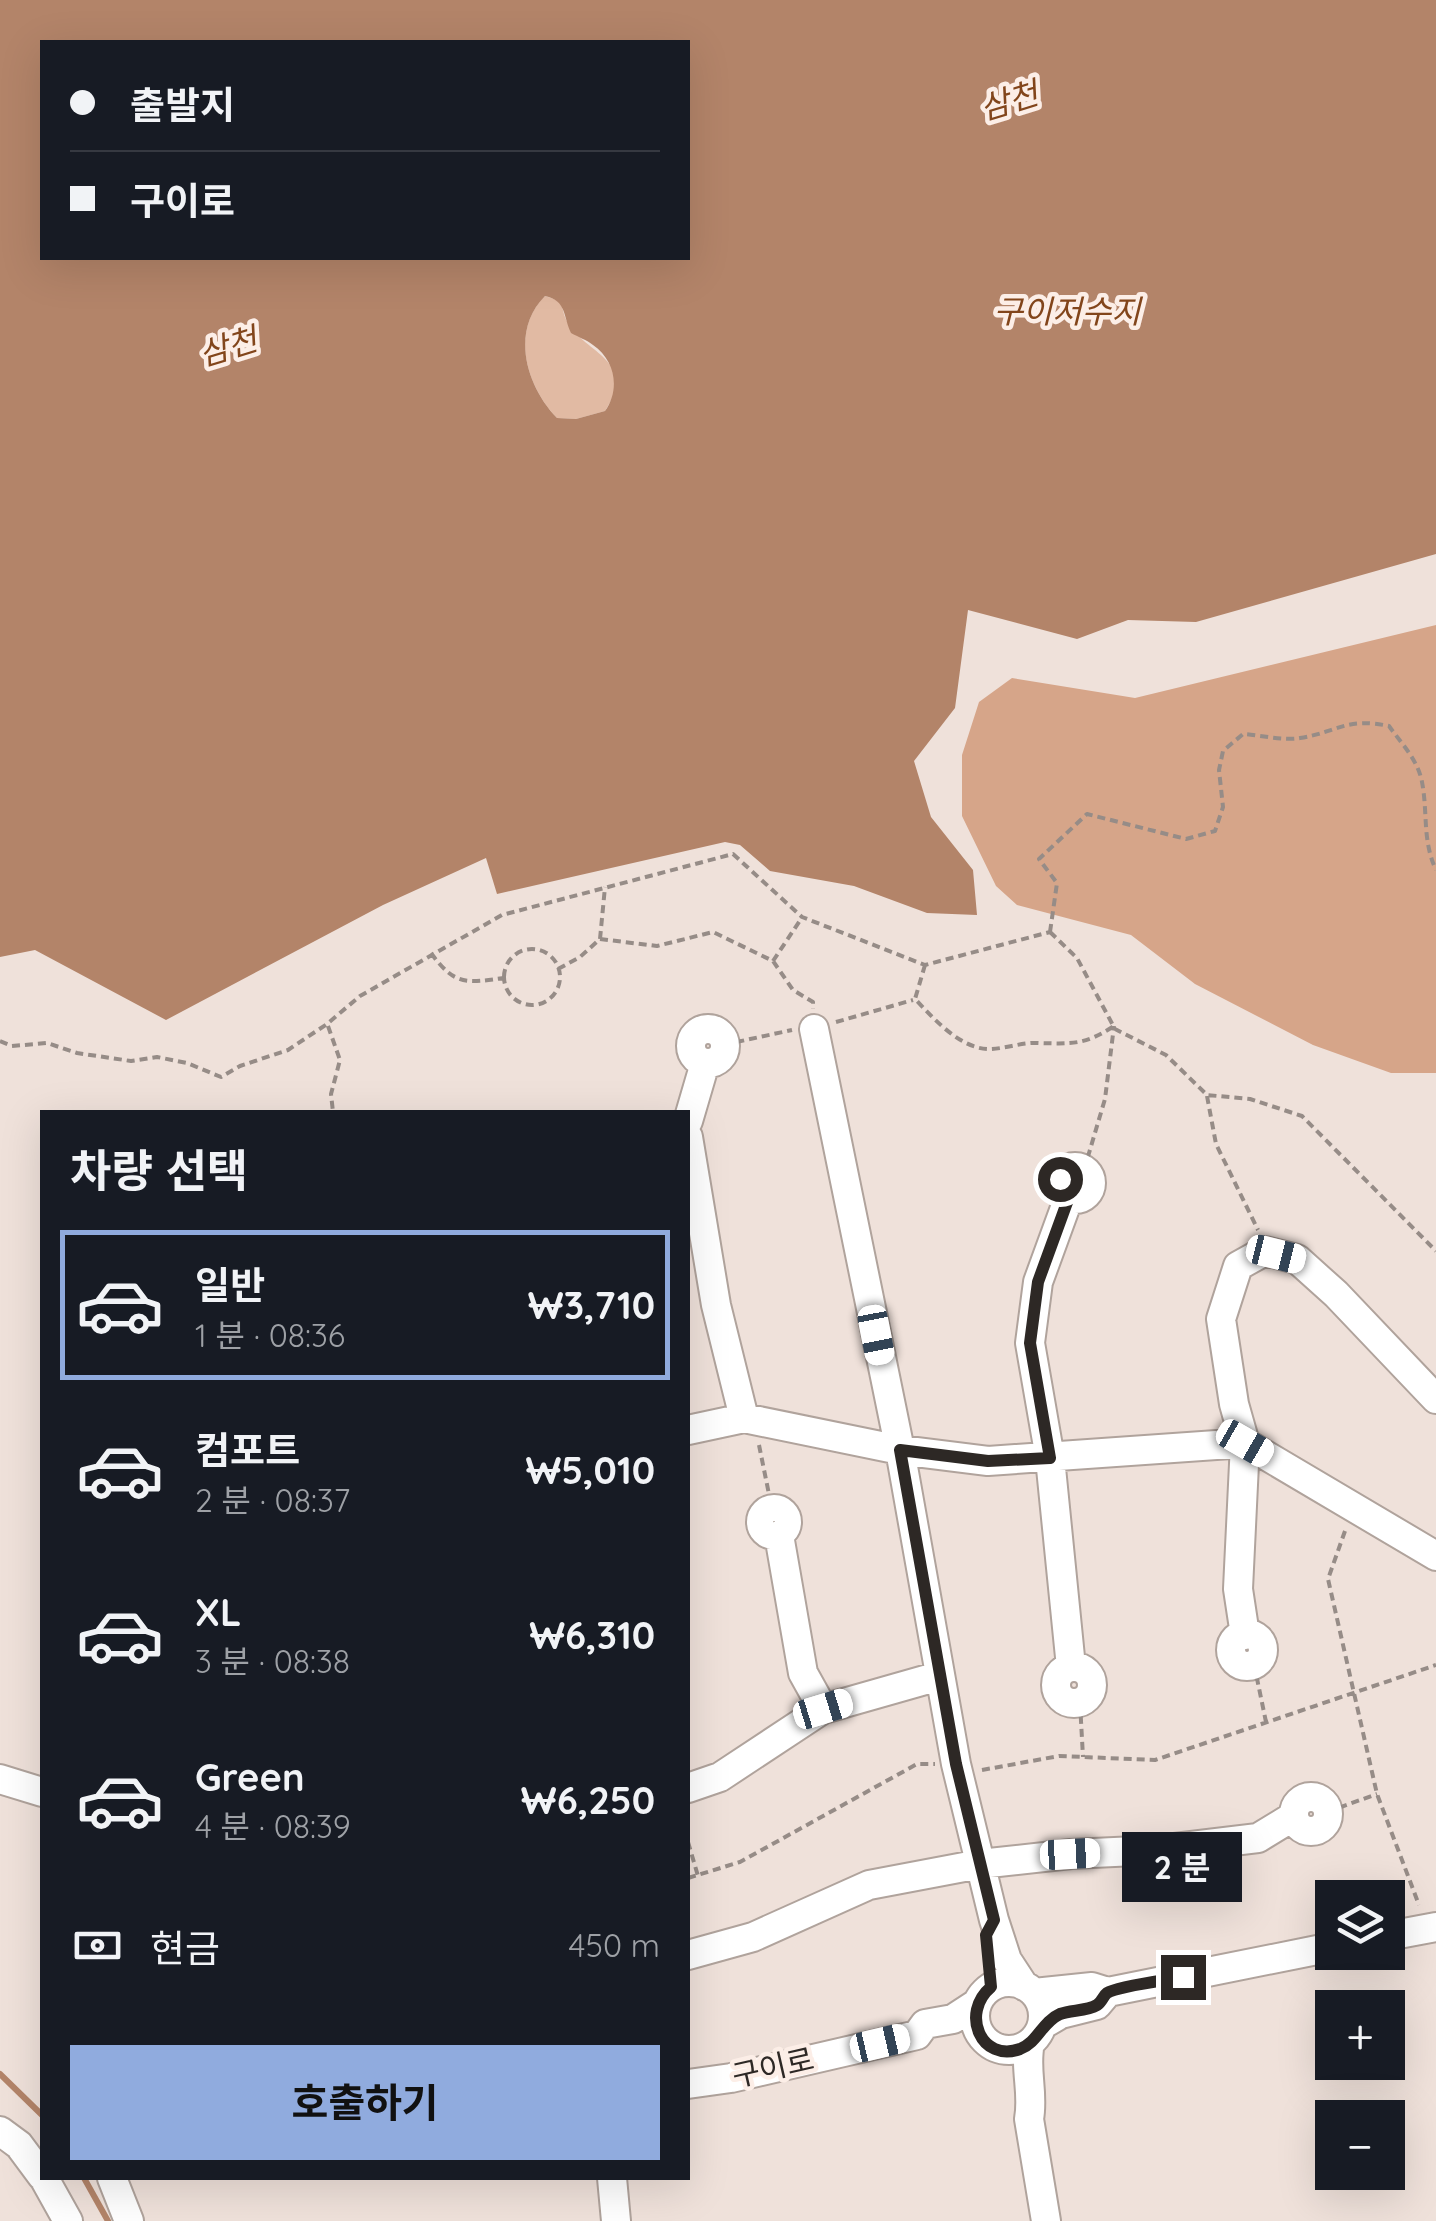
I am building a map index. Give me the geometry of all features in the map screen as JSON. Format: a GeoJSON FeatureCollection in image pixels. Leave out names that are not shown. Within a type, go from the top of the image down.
{"type":"FeatureCollection","features":[{"type":"Feature","properties":{"kind":"street"},"geometry":{"type":"LineString","coordinates":[[814,1028],[900,1450],[956,1764],[1007,1960],[1043,2014],[1025,2063],[1032,2102],[1029,2118],[1046,2221]]}},
{"type":"Feature","properties":{"kind":"street"},"geometry":{"type":"LineString","coordinates":[[690,1116],[715,1056]]}},
{"type":"Feature","properties":{"kind":"street"},"geometry":{"type":"LineString","coordinates":[[690,1161],[702,1307],[753,1420]]}},
{"type":"Feature","properties":{"kind":"street"},"geometry":{"type":"LineString","coordinates":[[1080,1702],[1090,1695],[1092,1683],[1088,1672],[1072,1667],[1050,1458],[1030,1343],[1038,1282],[1069,1197],[1060,1189],[1062,1174],[1074,1166],[1084,1170]]}},
{"type":"Feature","properties":{"kind":"street"},"geometry":{"type":"LineString","coordinates":[[1254,1664],[1261,1657],[1262,1646],[1257,1638],[1245,1634],[1238,1588],[1245,1443],[1234,1404],[1221,1320],[1238,1266],[1265,1251],[1297,1259],[1436,1399]]}},
{"type":"Feature","properties":{"kind":"street"},"geometry":{"type":"LineString","coordinates":[[690,1430],[753,1420],[900,1450],[988,1461],[1245,1443],[1436,1556]]}},
{"type":"Feature","properties":{"kind":"street"},"geometry":{"type":"LineString","coordinates":[[775,1522],[803,1672],[823,1709]]}},
{"type":"Feature","properties":{"kind":"street"},"geometry":{"type":"LineString","coordinates":[[690,1787],[720,1777],[823,1709],[939,1676]]}},
{"type":"Feature","properties":{"kind":"street"},"geometry":{"type":"LineString","coordinates":[[0,1779],[40,1791]]}},
{"type":"Feature","properties":{"kind":"street"},"geometry":{"type":"LineString","coordinates":[[690,1953],[753,1936],[869,1886],[980,1864],[1258,1838],[1294,1816],[1296,1805],[1310,1797],[1321,1800],[1328,1812]]}},
{"type":"Feature","properties":{"kind":"street"},"geometry":{"type":"LineString","coordinates":[[994,1920],[986,1935],[984,1996],[975,2024],[1015,2072],[1021,2105],[1029,2118]]}},
{"type":"Feature","properties":{"kind":"street"},"geometry":{"type":"LineString","coordinates":[[1405,1933],[1432,1928]]}},
{"type":"Feature","properties":{"kind":"street"},"geometry":{"type":"LineString","coordinates":[[1108,1992],[1097,2005],[1061,2014],[1010,2051],[990,2043],[924,2042],[917,2034],[925,2024],[953,2019],[984,1996],[1013,1982],[1055,1993],[1092,1987],[1108,1992],[1315,1951]]}},
{"type":"Feature","properties":{"kind":"street","name":"구이로"},"geometry":{"type":"LineString","coordinates":[[690,2084],[731,2078],[917,2034]]}},
{"type":"Feature","properties":{"kind":"street"},"geometry":{"type":"LineString","coordinates":[[21,2142],[40,2172]]}},
{"type":"Feature","properties":{"kind":"street"},"geometry":{"type":"LineString","coordinates":[[45,2180],[68,2221]]}},
{"type":"Feature","properties":{"kind":"street"},"geometry":{"type":"LineString","coordinates":[[113,2180],[129,2221]]}},
{"type":"Feature","properties":{"kind":"street"},"geometry":{"type":"LineString","coordinates":[[612,2180],[616,2221]]}},
{"type":"Feature","properties":{"kind":"path"},"geometry":{"type":"LineString","coordinates":[[1050,932],[1057,883],[1039,859],[1087,814],[1186,839],[1215,830],[1222,807],[1218,770],[1223,751],[1243,734],[1299,739],[1366,721],[1389,726],[1414,760],[1422,781],[1428,852],[1436,870]]}},
{"type":"Feature","properties":{"kind":"path"},"geometry":{"type":"LineString","coordinates":[[0,1040],[12,1046],[47,1043],[78,1053],[131,1061],[157,1057],[187,1062],[221,1077],[240,1066],[288,1050],[360,996],[502,915],[733,854],[802,918],[924,965],[1050,932]]}},
{"type":"Feature","properties":{"kind":"path"},"geometry":{"type":"LineString","coordinates":[[558,969],[580,957],[600,939],[605,888]]}},
{"type":"Feature","properties":{"kind":"path"},"geometry":{"type":"LineString","coordinates":[[773,960],[802,918]]}},
{"type":"Feature","properties":{"kind":"path"},"geometry":{"type":"LineString","coordinates":[[600,939],[658,946],[713,932],[773,960],[793,990],[813,1002],[814,1028]]}},
{"type":"Feature","properties":{"kind":"path"},"geometry":{"type":"LineString","coordinates":[[1050,932],[1077,958],[1114,1026],[1166,1054],[1207,1095],[1216,1144],[1258,1230],[1276,1254]]}},
{"type":"Feature","properties":{"kind":"path"},"geometry":{"type":"LineString","coordinates":[[522,950],[548,954],[558,969],[558,988],[545,1002],[518,1001],[506,988],[508,962],[522,950]]}},
{"type":"Feature","properties":{"kind":"path"},"geometry":{"type":"LineString","coordinates":[[431,954],[447,975],[473,982],[504,978]]}},
{"type":"Feature","properties":{"kind":"path"},"geometry":{"type":"LineString","coordinates":[[915,999],[924,965]]}},
{"type":"Feature","properties":{"kind":"path"},"geometry":{"type":"LineString","coordinates":[[915,999],[947,1032],[987,1050],[1035,1042],[1069,1046],[1096,1038],[1114,1026]]}},
{"type":"Feature","properties":{"kind":"path"},"geometry":{"type":"LineString","coordinates":[[715,1056],[732,1043],[814,1028],[915,999]]}},
{"type":"Feature","properties":{"kind":"path"},"geometry":{"type":"LineString","coordinates":[[327,1024],[340,1060],[331,1094],[333,1110]]}},
{"type":"Feature","properties":{"kind":"path"},"geometry":{"type":"LineString","coordinates":[[1084,1170],[1105,1100],[1114,1026]]}},
{"type":"Feature","properties":{"kind":"path"},"geometry":{"type":"LineString","coordinates":[[1207,1095],[1250,1100],[1302,1116],[1436,1251]]}},
{"type":"Feature","properties":{"kind":"path"},"geometry":{"type":"LineString","coordinates":[[753,1420],[775,1522]]}},
{"type":"Feature","properties":{"kind":"path"},"geometry":{"type":"LineString","coordinates":[[1357,1507],[1328,1579],[1377,1794],[1432,1928]]}},
{"type":"Feature","properties":{"kind":"path"},"geometry":{"type":"LineString","coordinates":[[1254,1664],[1266,1722]]}},
{"type":"Feature","properties":{"kind":"path"},"geometry":{"type":"LineString","coordinates":[[690,1878],[740,1862],[917,1764],[956,1764],[972,1772],[1059,1756],[1155,1760],[1436,1664]]}},
{"type":"Feature","properties":{"kind":"path"},"geometry":{"type":"LineString","coordinates":[[1080,1702],[1083,1757]]}},
{"type":"Feature","properties":{"kind":"path"},"geometry":{"type":"LineString","coordinates":[[1328,1812],[1377,1794]]}},
{"type":"Feature","properties":{"kind":"path"},"geometry":{"type":"LineString","coordinates":[[690,1849],[698,1876]]}},
{"type":"Feature","properties":{"kind":"shaded area"},"geometry":{"type":"Polygon","coordinates":[[[545,296],[560,303],[576,333],[613,369],[614,394],[605,411],[576,419],[557,418],[537,390],[526,358],[525,341],[534,310],[545,296]]]}},
{"type":"Feature","properties":{"kind":"shaded area"},"geometry":{"type":"Polygon","coordinates":[[[1436,625],[1436,1073],[1391,1073],[1313,1045],[1195,984],[1131,935],[1017,905],[996,886],[962,816],[962,755],[979,702],[1012,678],[1135,698],[1436,625]]]}},
{"type":"Feature","properties":{"kind":"water","name":"구이저수지"},"geometry":{"type":"Polygon","coordinates":[[[0,0],[1436,0],[1436,554],[1196,622],[1128,620],[1077,639],[968,610],[955,708],[914,761],[931,817],[973,870],[977,915],[927,913],[854,886],[770,871],[740,845],[725,842],[497,894],[486,858],[383,905],[166,1020],[35,950],[0,957],[0,0]],[[545,296],[534,310],[525,342],[530,375],[537,390],[557,418],[576,419],[605,411],[613,394],[611,367],[591,343],[571,333],[561,305],[545,296]]]}},
{"type":"Feature","properties":{"kind":"waterway"},"geometry":{"type":"LineString","coordinates":[[0,2074],[40,2113]]}},
{"type":"Feature","properties":{"kind":"waterway"},"geometry":{"type":"LineString","coordinates":[[85,2180],[108,2221]]}},
{"type":"Feature","properties":{"kind":"route"},"geometry":{"type":"LineString","coordinates":[[1060,1179],[1060,1189],[1069,1197],[1038,1282],[1030,1343],[1050,1458],[988,1461],[900,1450],[956,1764],[994,1920],[986,1935],[991,1987],[976,2004],[975,2024],[989,2044],[1010,2051],[1030,2043],[1042,2025],[1061,2014],[1097,2005],[1108,1992],[1183,1977]]}},
{"type":"Feature","properties":{"kind":"water label","name":"삼천"},"geometry":{"type":"Point","coordinates":[1009,101]}},
{"type":"Feature","properties":{"kind":"water label","name":"삼천"},"geometry":{"type":"Point","coordinates":[228,347]}}]}
